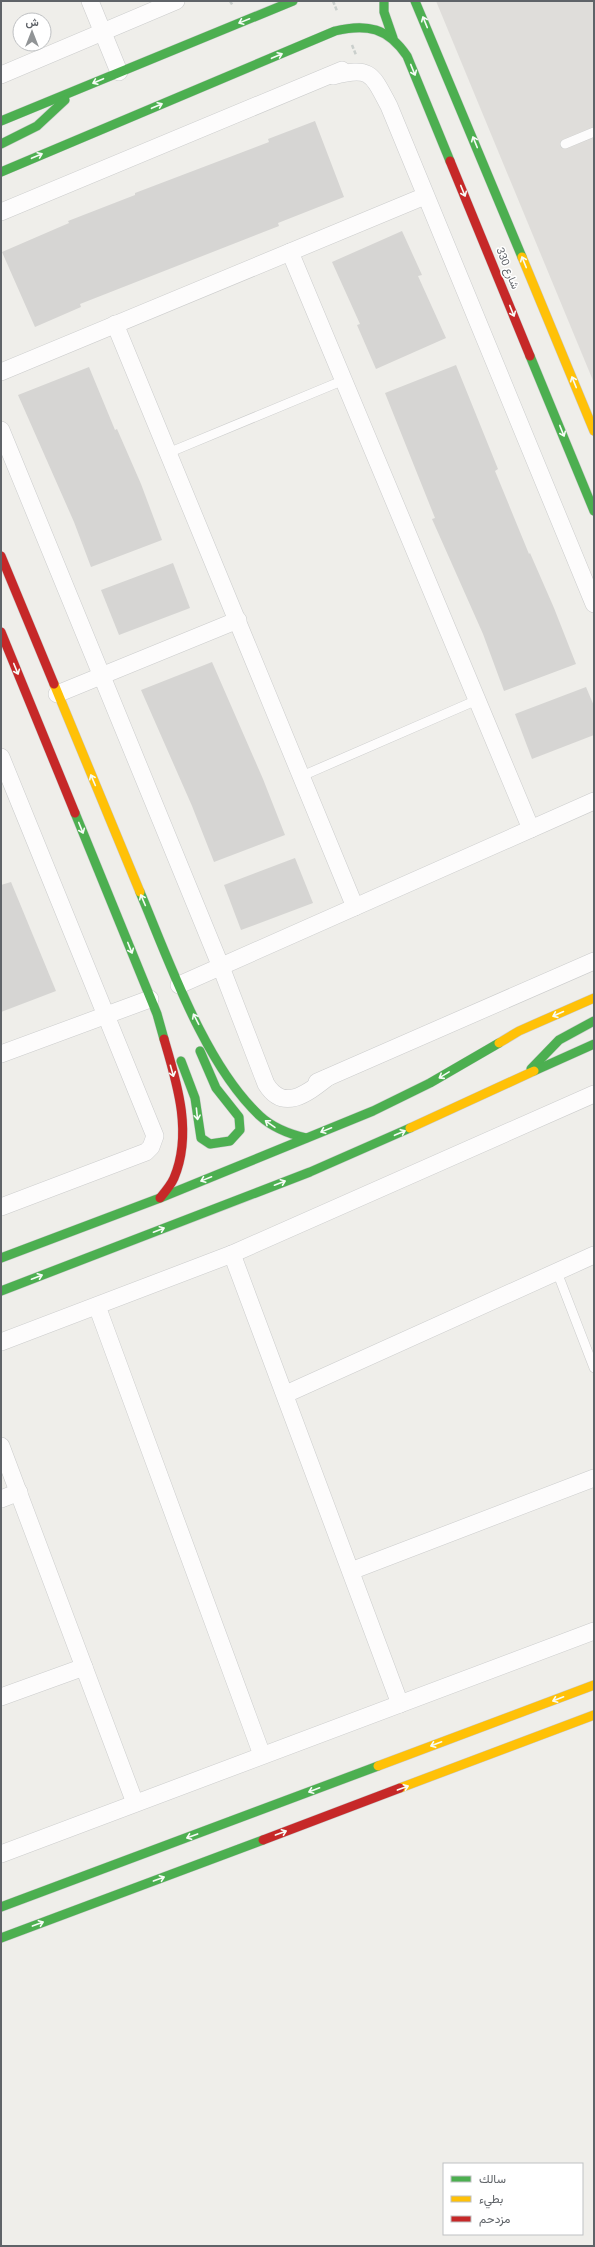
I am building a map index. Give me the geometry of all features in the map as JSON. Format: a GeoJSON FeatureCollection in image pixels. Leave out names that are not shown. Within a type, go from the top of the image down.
{"type":"FeatureCollection","features":[{"type":"Feature","properties":{"kind":"street"},"geometry":{"type":"LineString","coordinates":[[90,1],[119,72]]}},
{"type":"Feature","properties":{"kind":"street"},"geometry":{"type":"LineString","coordinates":[[1,75],[176,1]]}},
{"type":"Feature","properties":{"kind":"street"},"geometry":{"type":"LineString","coordinates":[[1,121],[293,1]]}},
{"type":"Feature","properties":{"kind":"street"},"geometry":{"type":"LineString","coordinates":[[384,1],[384,12],[393,38]]}},
{"type":"Feature","properties":{"kind":"street","name":"شارع 330"},"geometry":{"type":"LineString","coordinates":[[415,1],[594,431]]}},
{"type":"Feature","properties":{"kind":"street"},"geometry":{"type":"LineString","coordinates":[[1,172],[335,31],[359,26],[371,27],[393,38]]}},
{"type":"Feature","properties":{"kind":"street","name":"شارع 330"},"geometry":{"type":"LineString","coordinates":[[393,38],[407,56],[594,511]]}},
{"type":"Feature","properties":{"kind":"street"},"geometry":{"type":"LineString","coordinates":[[1,212],[333,76],[353,71],[370,76],[375,80],[389,106],[594,604]]}},
{"type":"Feature","properties":{"kind":"street"},"geometry":{"type":"LineString","coordinates":[[1,144],[37,126],[72,92]]}},
{"type":"Feature","properties":{"kind":"street"},"geometry":{"type":"LineString","coordinates":[[1,372],[425,196]]}},
{"type":"Feature","properties":{"kind":"street"},"geometry":{"type":"LineString","coordinates":[[290,252],[531,829]]}},
{"type":"Feature","properties":{"kind":"street"},"geometry":{"type":"LineString","coordinates":[[114,324],[238,620],[355,907]]}},
{"type":"Feature","properties":{"kind":"street"},"geometry":{"type":"LineString","coordinates":[[1,430],[257,1059],[270,1079],[287,1088],[300,1088],[328,1078],[594,961]]}},
{"type":"Feature","properties":{"kind":"street"},"geometry":{"type":"LineString","coordinates":[[1,556],[56,694],[179,985],[216,1058],[250,1105],[277,1128],[306,1138]]}},
{"type":"Feature","properties":{"kind":"street"},"geometry":{"type":"LineString","coordinates":[[56,694],[102,677],[238,620]]}},
{"type":"Feature","properties":{"kind":"street"},"geometry":{"type":"LineString","coordinates":[[1,632],[157,1014],[174,1076],[182,1130],[179,1167],[175,1179],[160,1198]]}},
{"type":"Feature","properties":{"kind":"street"},"geometry":{"type":"LineString","coordinates":[[1,757],[154,1130],[154,1142],[146,1152],[1,1207]]}},
{"type":"Feature","properties":{"kind":"street"},"geometry":{"type":"LineString","coordinates":[[179,985],[594,801]]}},
{"type":"Feature","properties":{"kind":"street"},"geometry":{"type":"LineString","coordinates":[[157,1014],[167,1026],[193,1089],[201,1138],[210,1144],[233,1139],[240,1131],[239,1116],[215,1087],[184,1010],[179,985]]}},
{"type":"Feature","properties":{"kind":"street"},"geometry":{"type":"LineString","coordinates":[[1,1258],[160,1198],[400,1099],[520,1031],[594,998]]}},
{"type":"Feature","properties":{"kind":"street"},"geometry":{"type":"LineString","coordinates":[[1,1054],[150,999]]}},
{"type":"Feature","properties":{"kind":"street"},"geometry":{"type":"LineString","coordinates":[[528,1073],[560,1038],[572,1030],[594,1020]]}},
{"type":"Feature","properties":{"kind":"street"},"geometry":{"type":"LineString","coordinates":[[1,1291],[310,1172],[594,1044]]}},
{"type":"Feature","properties":{"kind":"street"},"geometry":{"type":"LineString","coordinates":[[1,1342],[232,1254],[594,1094]]}},
{"type":"Feature","properties":{"kind":"street"},"geometry":{"type":"LineString","coordinates":[[232,1254],[286,1394],[400,1704]]}},
{"type":"Feature","properties":{"kind":"street"},"geometry":{"type":"LineString","coordinates":[[286,1394],[594,1255]]}},
{"type":"Feature","properties":{"kind":"street"},"geometry":{"type":"LineString","coordinates":[[98,1306],[262,1756]]}},
{"type":"Feature","properties":{"kind":"street"},"geometry":{"type":"LineString","coordinates":[[1,1446],[134,1803]]}},
{"type":"Feature","properties":{"kind":"street"},"geometry":{"type":"LineString","coordinates":[[351,1571],[594,1478]]}},
{"type":"Feature","properties":{"kind":"street"},"geometry":{"type":"LineString","coordinates":[[1,1499],[18,1492]]}},
{"type":"Feature","properties":{"kind":"street"},"geometry":{"type":"LineString","coordinates":[[1,1854],[594,1631]]}},
{"type":"Feature","properties":{"kind":"street"},"geometry":{"type":"LineString","coordinates":[[1,1697],[84,1667]]}},
{"type":"Feature","properties":{"kind":"street"},"geometry":{"type":"LineString","coordinates":[[1,1907],[594,1685]]}},
{"type":"Feature","properties":{"kind":"street"},"geometry":{"type":"LineString","coordinates":[[1,1938],[594,1715]]}},
{"type":"Feature","properties":{"kind":"lane"},"geometry":{"type":"LineString","coordinates":[[565,144],[594,132]]}},
{"type":"Feature","properties":{"kind":"lane"},"geometry":{"type":"LineString","coordinates":[[168,453],[344,380]]}},
{"type":"Feature","properties":{"kind":"lane"},"geometry":{"type":"LineString","coordinates":[[302,776],[477,700]]}},
{"type":"Feature","properties":{"kind":"lane"},"geometry":{"type":"LineString","coordinates":[[557,1272],[594,1368]]}},
{"type":"Feature","properties":{"kind":"shaded area"},"geometry":{"type":"Polygon","coordinates":[[[436,1],[594,1],[594,383],[436,1]]]}},
{"type":"Feature","properties":{"kind":"building"},"geometry":{"type":"Polygon","coordinates":[[[315,121],[344,197],[278,223],[279,226],[80,304],[81,307],[35,327],[2,252],[69,223],[68,221],[135,195],[135,193],[269,142],[268,139],[315,121]]]}},
{"type":"Feature","properties":{"kind":"building"},"geometry":{"type":"Polygon","coordinates":[[[402,231],[422,275],[418,276],[446,338],[376,369],[357,325],[360,324],[332,262],[402,231]]]}},
{"type":"Feature","properties":{"kind":"building"},"geometry":{"type":"Polygon","coordinates":[[[456,365],[498,469],[495,471],[529,554],[530,553],[554,608],[576,664],[504,691],[483,634],[432,519],[435,518],[385,393],[456,365]]]}},
{"type":"Feature","properties":{"kind":"building"},"geometry":{"type":"Polygon","coordinates":[[[89,367],[115,430],[117,429],[141,484],[162,540],[91,567],[74,522],[18,395],[89,367]]]}},
{"type":"Feature","properties":{"kind":"building"},"geometry":{"type":"Polygon","coordinates":[[[173,563],[190,608],[119,635],[101,590],[173,563]]]}},
{"type":"Feature","properties":{"kind":"building"},"geometry":{"type":"Polygon","coordinates":[[[212,662],[263,779],[285,835],[214,862],[192,806],[141,690],[212,662]]]}},
{"type":"Feature","properties":{"kind":"building"},"geometry":{"type":"Polygon","coordinates":[[[586,687],[594,706],[594,735],[532,759],[515,714],[586,687]]]}},
{"type":"Feature","properties":{"kind":"building"},"geometry":{"type":"Polygon","coordinates":[[[295,858],[313,903],[241,930],[224,885],[295,858]]]}},
{"type":"Feature","properties":{"kind":"building"},"geometry":{"type":"Polygon","coordinates":[[[11,882],[56,991],[1,1012],[1,885],[11,882]]]}},
{"type":"Feature","properties":{"kind":"traffic: fast"},"geometry":{"type":"LineString","coordinates":[[1,121],[293,1]]}},
{"type":"Feature","properties":{"kind":"traffic: fast"},"geometry":{"type":"LineString","coordinates":[[384,1],[384,12],[393,38]]}},
{"type":"Feature","properties":{"kind":"traffic: fast"},"geometry":{"type":"LineString","coordinates":[[415,1],[522,257]]}},
{"type":"Feature","properties":{"kind":"traffic: fast"},"geometry":{"type":"LineString","coordinates":[[1,172],[335,31],[357,28],[367,28],[384,34],[392,39],[407,56],[450,161]]}},
{"type":"Feature","properties":{"kind":"traffic: fast"},"geometry":{"type":"LineString","coordinates":[[1,144],[37,126],[65,100]]}},
{"type":"Feature","properties":{"kind":"traffic: fast"},"geometry":{"type":"LineString","coordinates":[[530,356],[594,511]]}},
{"type":"Feature","properties":{"kind":"traffic: fast"},"geometry":{"type":"LineString","coordinates":[[75,813],[157,1014],[164,1039]]}},
{"type":"Feature","properties":{"kind":"traffic: fast"},"geometry":{"type":"LineString","coordinates":[[140,892],[190,1011],[222,1069],[240,1095],[260,1116],[270,1124],[282,1130],[293,1135],[306,1138]]}},
{"type":"Feature","properties":{"kind":"traffic: fast"},"geometry":{"type":"LineString","coordinates":[[531,1069],[559,1040],[594,1021]]}},
{"type":"Feature","properties":{"kind":"traffic: fast"},"geometry":{"type":"LineString","coordinates":[[1,1258],[160,1198],[373,1111],[430,1083],[499,1043]]}},
{"type":"Feature","properties":{"kind":"traffic: fast"},"geometry":{"type":"LineString","coordinates":[[534,1071],[594,1044]]}},
{"type":"Feature","properties":{"kind":"traffic: fast"},"geometry":{"type":"LineString","coordinates":[[181,1061],[195,1098],[201,1138],[210,1144],[230,1141],[240,1130],[239,1117],[216,1088],[200,1051]]}},
{"type":"Feature","properties":{"kind":"traffic: fast"},"geometry":{"type":"LineString","coordinates":[[1,1291],[310,1172],[410,1128]]}},
{"type":"Feature","properties":{"kind":"traffic: fast"},"geometry":{"type":"LineString","coordinates":[[1,1907],[378,1766]]}},
{"type":"Feature","properties":{"kind":"traffic: fast"},"geometry":{"type":"LineString","coordinates":[[1,1938],[263,1840]]}},
{"type":"Feature","properties":{"kind":"traffic: slow"},"geometry":{"type":"LineString","coordinates":[[522,257],[594,431]]}},
{"type":"Feature","properties":{"kind":"traffic: slow"},"geometry":{"type":"LineString","coordinates":[[54,684],[140,892]]}},
{"type":"Feature","properties":{"kind":"traffic: slow"},"geometry":{"type":"LineString","coordinates":[[499,1043],[519,1031],[594,998]]}},
{"type":"Feature","properties":{"kind":"traffic: slow"},"geometry":{"type":"LineString","coordinates":[[410,1128],[534,1071]]}},
{"type":"Feature","properties":{"kind":"traffic: slow"},"geometry":{"type":"LineString","coordinates":[[378,1766],[594,1685]]}},
{"type":"Feature","properties":{"kind":"traffic: slow"},"geometry":{"type":"LineString","coordinates":[[400,1788],[594,1715]]}},
{"type":"Feature","properties":{"kind":"traffic: jam"},"geometry":{"type":"LineString","coordinates":[[450,161],[530,356]]}},
{"type":"Feature","properties":{"kind":"traffic: jam"},"geometry":{"type":"LineString","coordinates":[[1,556],[54,684]]}},
{"type":"Feature","properties":{"kind":"traffic: jam"},"geometry":{"type":"LineString","coordinates":[[1,632],[75,813]]}},
{"type":"Feature","properties":{"kind":"traffic: jam"},"geometry":{"type":"LineString","coordinates":[[160,1198],[170,1186],[180,1161],[183,1126],[178,1090],[164,1039]]}},
{"type":"Feature","properties":{"kind":"traffic: jam"},"geometry":{"type":"LineString","coordinates":[[263,1840],[400,1788]]}}]}
